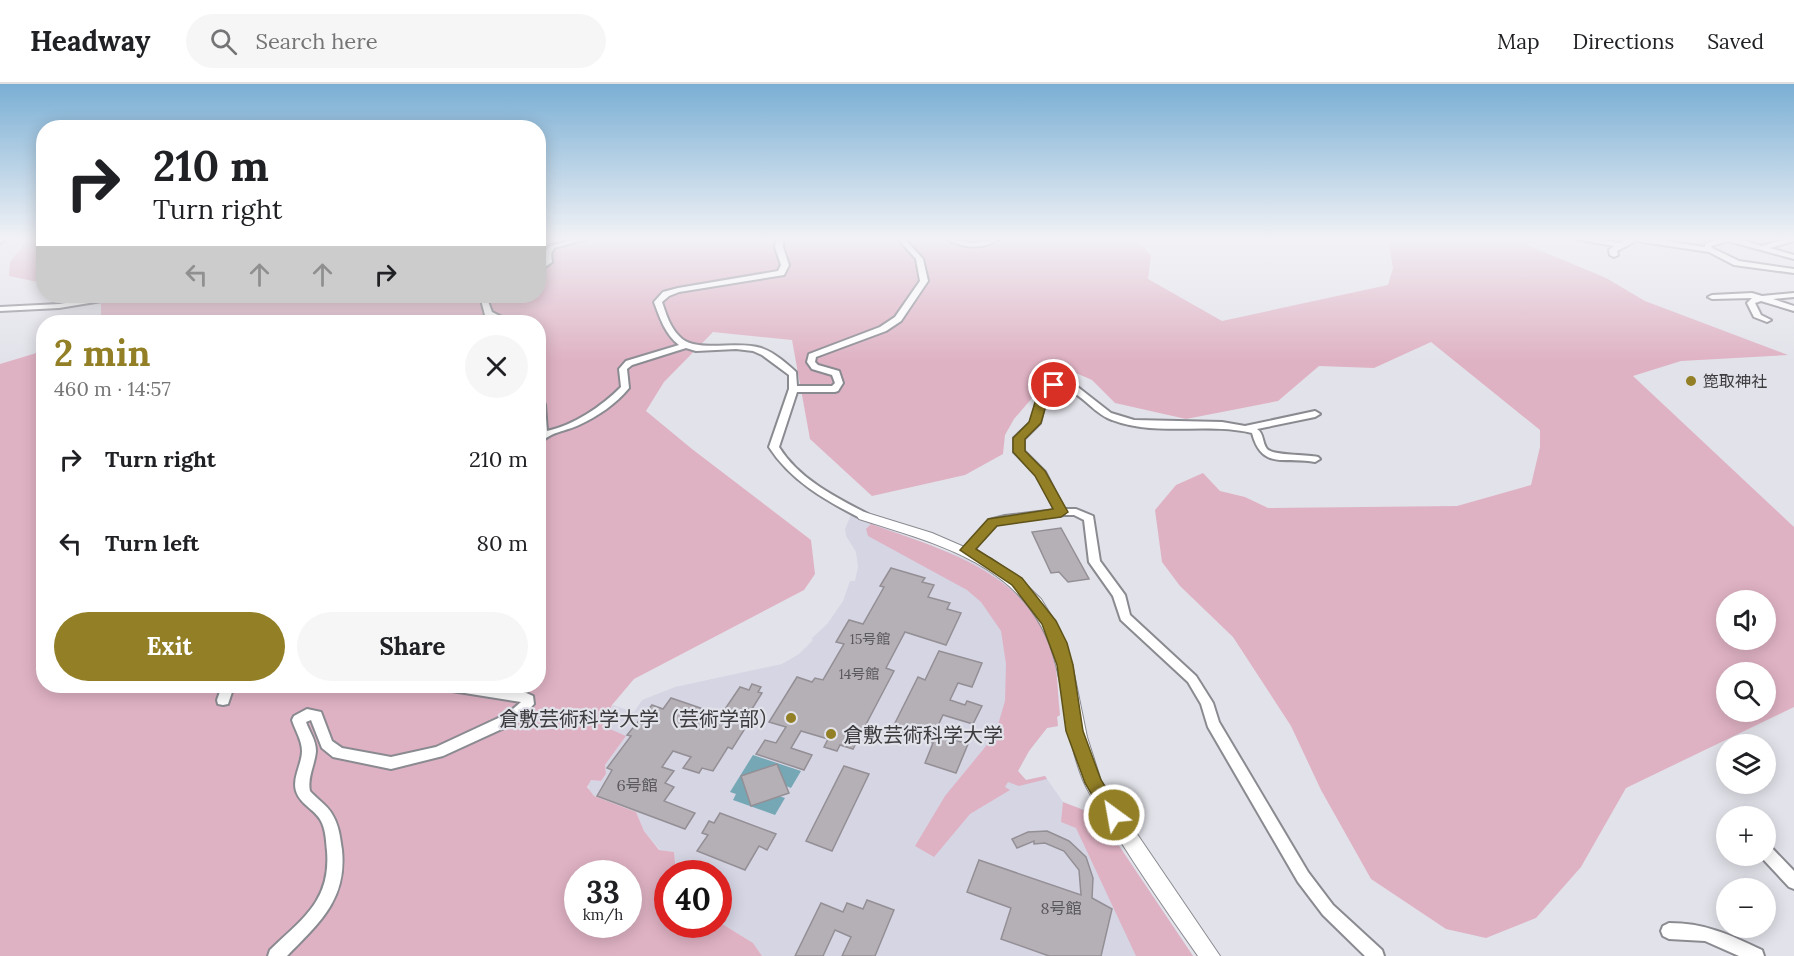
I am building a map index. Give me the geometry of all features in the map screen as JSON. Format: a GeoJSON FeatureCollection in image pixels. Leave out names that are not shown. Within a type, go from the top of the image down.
{"type":"FeatureCollection","features":[{"type":"Feature","properties":{"kind":"street"},"geometry":{"type":"LineString","coordinates":[[740,280],[666,294],[658,302],[664,322],[684,346],[700,351],[754,349],[771,356],[793,374],[793,389],[774,447],[781,460],[838,503],[864,516],[967,550],[1017,581],[1049,621],[1059,643],[1065,665],[1075,731],[1094,783],[1134,848],[1210,956]]}},
{"type":"Feature","properties":{"kind":"street"},"geometry":{"type":"LineString","coordinates":[[793,389],[835,389],[839,383],[836,373],[815,367],[811,362],[812,356],[883,329],[898,319],[924,280]]}},
{"type":"Feature","properties":{"kind":"street"},"geometry":{"type":"LineString","coordinates":[[1712,297],[1741,295],[1764,297],[1794,309]]}},
{"type":"Feature","properties":{"kind":"street"},"geometry":{"type":"LineString","coordinates":[[1767,320],[1758,317],[1751,303],[1755,299],[1794,295]]}},
{"type":"Feature","properties":{"kind":"street"},"geometry":{"type":"LineString","coordinates":[[0,309],[77,303]]}},
{"type":"Feature","properties":{"kind":"street"},"geometry":{"type":"LineString","coordinates":[[546,436],[576,423],[619,394],[625,388],[623,369],[629,363],[684,346]]}},
{"type":"Feature","properties":{"kind":"street"},"geometry":{"type":"LineString","coordinates":[[1061,512],[1041,474],[1019,452],[1019,438],[1035,423],[1044,389],[1054,385],[1075,389],[1115,419],[1256,430],[1259,448],[1264,453],[1273,456],[1301,455],[1315,459]]}},
{"type":"Feature","properties":{"kind":"street"},"geometry":{"type":"LineString","coordinates":[[1246,428],[1315,414]]}},
{"type":"Feature","properties":{"kind":"street"},"geometry":{"type":"LineString","coordinates":[[967,550],[993,522],[1061,512],[1076,512],[1089,518],[1093,527],[1095,562],[1119,596],[1125,617],[1192,679],[1201,691],[1214,723],[1236,764],[1303,878],[1328,910],[1376,956]]}},
{"type":"Feature","properties":{"kind":"street"},"geometry":{"type":"LineString","coordinates":[[223,700],[226,693]]}},
{"type":"Feature","properties":{"kind":"street"},"geometry":{"type":"LineString","coordinates":[[276,956],[326,904],[335,879],[334,842],[329,820],[321,808],[303,793],[302,784],[309,751],[307,738],[299,720],[307,714],[316,716],[327,744],[338,753],[391,763],[438,752],[512,718],[528,704],[528,700],[522,697],[497,693]]}},
{"type":"Feature","properties":{"kind":"street"},"geometry":{"type":"LineString","coordinates":[[1776,863],[1794,882]]}},
{"type":"Feature","properties":{"kind":"street"},"geometry":{"type":"LineString","coordinates":[[1669,931],[1708,933],[1756,956]]}},
{"type":"Feature","properties":{"kind":"shaded area"},"geometry":{"type":"Polygon","coordinates":[[[546,280],[1149,280],[1222,321],[1388,285],[1390,280],[1609,280],[1645,301],[1788,355],[1681,361],[1633,376],[1794,527],[1794,707],[1776,716],[1776,662],[1716,662],[1716,722],[1763,722],[1738,734],[1716,734],[1716,745],[1626,788],[1581,867],[1536,918],[1486,938],[1446,929],[1371,879],[1321,790],[1291,726],[1233,637],[1180,586],[1162,562],[1155,510],[1176,485],[1203,473],[1220,491],[1245,497],[1268,508],[1457,506],[1531,485],[1540,447],[1540,430],[1431,342],[1374,368],[1319,366],[1278,401],[1186,419],[1115,403],[1092,380],[1069,370],[1051,376],[1014,419],[1005,435],[1003,454],[965,475],[872,496],[810,439],[792,340],[713,332],[664,382],[646,411],[811,540],[815,574],[804,590],[634,679],[612,705],[607,718],[610,729],[626,736],[605,765],[606,774],[601,781],[591,780],[587,787],[594,796],[636,812],[644,831],[659,850],[674,852],[675,860],[654,860],[654,938],[732,938],[732,930],[753,943],[762,956],[0,956],[0,364],[36,353],[36,693],[546,693],[546,315],[101,315],[101,303],[546,303],[546,280]]]}},
{"type":"Feature","properties":{"kind":"shaded area","name":"倉敷芸術科学大学"},"geometry":{"type":"Polygon","coordinates":[[[851,515],[972,561],[1006,583],[1026,606],[1049,648],[1056,669],[1060,715],[1057,717],[1058,726],[1047,728],[1029,751],[1018,771],[1026,780],[1045,776],[1063,802],[1099,816],[1193,956],[762,956],[753,943],[732,930],[732,860],[675,860],[674,852],[660,850],[644,831],[636,812],[594,796],[589,791],[588,783],[591,780],[601,781],[606,774],[605,765],[625,737],[610,729],[607,718],[613,705],[634,712],[642,700],[675,687],[782,664],[799,654],[813,640],[811,639],[828,623],[843,601],[850,581],[855,581],[858,567],[856,552],[846,536],[845,529],[851,515]]]}},
{"type":"Feature","properties":{"kind":"shaded area"},"geometry":{"type":"Polygon","coordinates":[[[871,524],[959,557],[1011,589],[1031,611],[1046,638],[1056,670],[1060,715],[1057,717],[1058,726],[1047,728],[1029,751],[1018,771],[1026,780],[1045,776],[1047,779],[1019,786],[1008,782],[1005,787],[1010,790],[970,814],[934,857],[915,846],[945,796],[995,735],[1005,701],[1006,664],[1001,631],[981,602],[967,590],[868,536],[866,529],[871,524]]]}},
{"type":"Feature","properties":{"kind":"shaded area"},"geometry":{"type":"Polygon","coordinates":[[[1063,802],[1099,816],[1193,956],[1136,956],[1076,828],[1061,822],[1063,802]]]}},
{"type":"Feature","properties":{"kind":"water"},"geometry":{"type":"Polygon","coordinates":[[[753,755],[801,771],[791,788],[786,786],[777,764],[741,776],[751,806],[779,796],[785,798],[775,815],[733,800],[736,794],[730,792],[753,755]]]}},
{"type":"Feature","properties":{"kind":"building"},"geometry":{"type":"Polygon","coordinates":[[[1061,528],[1089,579],[1068,582],[1059,572],[1051,573],[1032,532],[1061,528]]]}},
{"type":"Feature","properties":{"kind":"building"},"geometry":{"type":"Polygon","coordinates":[[[891,568],[925,578],[922,582],[934,585],[928,597],[950,603],[947,609],[961,613],[946,645],[905,632],[886,668],[894,671],[853,749],[840,745],[837,751],[824,747],[828,739],[801,731],[791,748],[812,755],[804,770],[756,754],[765,740],[776,743],[786,727],[769,722],[797,677],[812,682],[815,678],[823,680],[844,644],[836,642],[849,620],[863,624],[884,587],[880,586],[891,568]]]}},
{"type":"Feature","properties":{"kind":"building"},"geometry":{"type":"Polygon","coordinates":[[[939,651],[982,663],[972,687],[958,683],[950,700],[965,705],[967,701],[982,706],[973,724],[943,715],[934,734],[968,744],[956,773],[925,763],[933,743],[892,729],[918,677],[925,680],[939,651]]]}},
{"type":"Feature","properties":{"kind":"building"},"geometry":{"type":"Polygon","coordinates":[[[752,684],[761,687],[758,692],[762,693],[740,728],[744,730],[732,749],[728,747],[713,771],[702,768],[699,773],[683,768],[691,757],[673,751],[662,767],[674,771],[665,783],[674,787],[664,801],[695,813],[685,829],[597,796],[612,770],[607,768],[631,736],[627,735],[652,705],[663,709],[671,698],[721,715],[740,687],[749,690],[752,684]]]}},
{"type":"Feature","properties":{"kind":"building"},"geometry":{"type":"Polygon","coordinates":[[[777,764],[789,793],[751,806],[741,776],[777,764]]]}},
{"type":"Feature","properties":{"kind":"building"},"geometry":{"type":"Polygon","coordinates":[[[844,766],[869,774],[832,851],[806,841],[844,766]]]}},
{"type":"Feature","properties":{"kind":"building"},"geometry":{"type":"Polygon","coordinates":[[[720,813],[776,834],[767,850],[759,846],[745,870],[732,865],[732,860],[720,860],[697,851],[708,835],[702,833],[709,821],[714,823],[720,813]]]}},
{"type":"Feature","properties":{"kind":"building"},"geometry":{"type":"Polygon","coordinates":[[[1047,831],[1069,841],[1086,857],[1093,878],[1092,898],[1112,909],[1101,956],[1049,956],[1001,939],[1011,908],[967,892],[979,860],[1081,895],[1079,870],[1064,851],[1045,843],[1034,844],[1034,841],[1017,848],[1012,839],[1028,832],[1047,831]]]}},
{"type":"Feature","properties":{"kind":"building"},"geometry":{"type":"Polygon","coordinates":[[[867,900],[894,910],[875,956],[842,956],[851,937],[835,930],[823,956],[795,956],[821,903],[843,912],[847,903],[863,909],[867,900]]]}},
{"type":"Feature","properties":{"kind":"place","name":"箆取神社"},"geometry":{"type":"Point","coordinates":[1691,381]}},
{"type":"Feature","properties":{"kind":"place","name":"倉敷芸術科学大学（芸術学部）"},"geometry":{"type":"Point","coordinates":[791,718]}},
{"type":"Feature","properties":{"kind":"place","name":"倉敷芸術科学大学"},"geometry":{"type":"Point","coordinates":[831,734]}},
{"type":"Feature","properties":{"kind":"route"},"geometry":{"type":"LineString","coordinates":[[1054,385],[1044,389],[1035,423],[1019,438],[1019,452],[1041,474],[1061,512],[993,522],[978,535],[967,550],[1017,581],[1049,621],[1059,643],[1065,665],[1075,731],[1094,783],[1114,815]]}}]}
